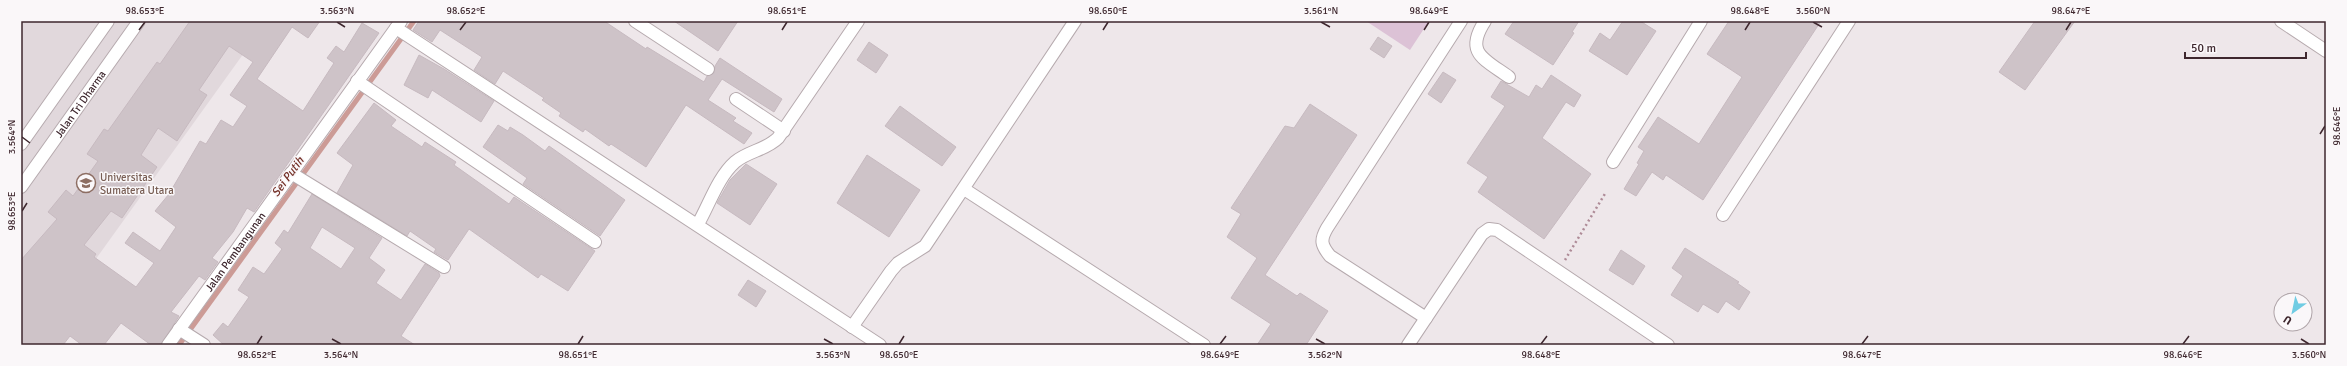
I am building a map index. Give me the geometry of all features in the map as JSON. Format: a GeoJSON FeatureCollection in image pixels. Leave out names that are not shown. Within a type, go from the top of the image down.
{"type":"FeatureCollection","features":[{"type":"Feature","properties":{"kind":"street"},"geometry":{"type":"LineString","coordinates":[[21,144],[108,21]]}},
{"type":"Feature","properties":{"kind":"street","name":"Jalan Tri Dharma"},"geometry":{"type":"LineString","coordinates":[[21,187],[139,21]]}},
{"type":"Feature","properties":{"kind":"street"},"geometry":{"type":"LineString","coordinates":[[635,21],[708,69]]}},
{"type":"Feature","properties":{"kind":"street"},"geometry":{"type":"LineString","coordinates":[[698,224],[724,177],[735,163],[751,152],[771,145],[784,131],[858,21]]}},
{"type":"Feature","properties":{"kind":"street"},"geometry":{"type":"LineString","coordinates":[[852,327],[898,263],[925,246],[1075,21]]}},
{"type":"Feature","properties":{"kind":"street"},"geometry":{"type":"LineString","coordinates":[[1426,318],[1330,256],[1323,247],[1321,241],[1327,228],[1460,21]]}},
{"type":"Feature","properties":{"kind":"street"},"geometry":{"type":"LineString","coordinates":[[1485,21],[1477,33],[1475,46],[1478,55],[1509,77]]}},
{"type":"Feature","properties":{"kind":"street"},"geometry":{"type":"LineString","coordinates":[[1613,162],[1701,21]]}},
{"type":"Feature","properties":{"kind":"street"},"geometry":{"type":"LineString","coordinates":[[1723,215],[1849,21]]}},
{"type":"Feature","properties":{"kind":"street"},"geometry":{"type":"LineString","coordinates":[[2281,21],[2326,51]]}},
{"type":"Feature","properties":{"kind":"street"},"geometry":{"type":"LineString","coordinates":[[399,26],[412,38],[698,224],[880,345]]}},
{"type":"Feature","properties":{"kind":"street","name":"Jalan Pembangunan"},"geometry":{"type":"LineString","coordinates":[[168,345],[184,332],[361,84],[399,26]]}},
{"type":"Feature","properties":{"kind":"street"},"geometry":{"type":"LineString","coordinates":[[361,84],[595,242]]}},
{"type":"Feature","properties":{"kind":"street"},"geometry":{"type":"LineString","coordinates":[[736,99],[784,131]]}},
{"type":"Feature","properties":{"kind":"street"},"geometry":{"type":"LineString","coordinates":[[296,176],[444,267]]}},
{"type":"Feature","properties":{"kind":"street"},"geometry":{"type":"LineString","coordinates":[[964,189],[1204,345]]}},
{"type":"Feature","properties":{"kind":"street"},"geometry":{"type":"LineString","coordinates":[[1408,345],[1482,234],[1489,229],[1497,230],[1668,345]]}},
{"type":"Feature","properties":{"kind":"street"},"geometry":{"type":"LineString","coordinates":[[184,332],[204,345]]}},
{"type":"Feature","properties":{"kind":"path"},"geometry":{"type":"LineString","coordinates":[[1558,271],[1606,192]]}},
{"type":"Feature","properties":{"kind":"shaded area","name":"Universitas Sumatera Utara"},"geometry":{"type":"Polygon","coordinates":[[[21,21],[267,21],[34,345],[21,345],[21,21]]]}},
{"type":"Feature","properties":{"kind":"shaded area"},"geometry":{"type":"Polygon","coordinates":[[[1366,21],[1429,21],[1410,50],[1366,21]]]}},
{"type":"Feature","properties":{"kind":"building"},"geometry":{"type":"Polygon","coordinates":[[[190,21],[320,21],[308,38],[292,27],[257,79],[303,111],[334,63],[327,58],[336,46],[344,52],[362,23],[379,33],[254,212],[247,208],[233,232],[212,258],[218,262],[205,280],[199,276],[171,312],[179,316],[161,345],[151,345],[121,323],[104,345],[82,345],[70,336],[63,345],[21,345],[21,260],[57,219],[48,212],[66,190],[73,196],[98,161],[87,154],[104,129],[108,131],[157,62],[160,64],[190,21]],[[229,46],[199,90],[207,95],[177,141],[158,128],[141,155],[157,167],[122,218],[111,211],[84,245],[96,254],[94,257],[136,287],[154,263],[125,243],[133,232],[160,251],[176,227],[155,211],[169,194],[200,141],[206,144],[221,120],[233,127],[247,106],[230,95],[253,62],[229,46]]]}},
{"type":"Feature","properties":{"kind":"building"},"geometry":{"type":"Polygon","coordinates":[[[419,21],[604,21],[646,49],[647,47],[704,82],[707,76],[714,73],[715,66],[720,58],[782,99],[774,112],[722,79],[708,100],[736,118],[733,121],[752,133],[744,144],[686,105],[646,167],[611,144],[609,146],[585,129],[583,132],[559,116],[561,113],[542,100],[544,98],[503,71],[495,84],[474,70],[482,57],[440,30],[432,42],[413,30],[419,21]]]}},
{"type":"Feature","properties":{"kind":"building"},"geometry":{"type":"Polygon","coordinates":[[[674,21],[738,21],[718,51],[674,21]]]}},
{"type":"Feature","properties":{"kind":"building"},"geometry":{"type":"Polygon","coordinates":[[[1514,21],[1579,21],[1572,32],[1574,33],[1553,65],[1505,34],[1514,21]]]}},
{"type":"Feature","properties":{"kind":"building"},"geometry":{"type":"Polygon","coordinates":[[[1623,21],[1640,21],[1656,31],[1627,75],[1589,51],[1600,33],[1610,40],[1623,21]]]}},
{"type":"Feature","properties":{"kind":"building"},"geometry":{"type":"Polygon","coordinates":[[[1729,21],[1821,21],[1703,200],[1666,175],[1663,180],[1652,172],[1636,196],[1624,189],[1639,164],[1637,163],[1644,151],[1638,147],[1658,117],[1699,144],[1742,77],[1707,54],[1729,21]]]}},
{"type":"Feature","properties":{"kind":"building"},"geometry":{"type":"Polygon","coordinates":[[[2035,21],[2075,21],[2025,90],[1999,72],[2035,21]]]}},
{"type":"Feature","properties":{"kind":"building"},"geometry":{"type":"Polygon","coordinates":[[[1378,37],[1392,46],[1384,58],[1370,49],[1378,37]]]}},
{"type":"Feature","properties":{"kind":"building"},"geometry":{"type":"Polygon","coordinates":[[[869,42],[888,55],[876,73],[857,60],[869,42]]]}},
{"type":"Feature","properties":{"kind":"building"},"geometry":{"type":"Polygon","coordinates":[[[419,55],[494,101],[481,122],[432,90],[428,98],[404,85],[419,55]]]}},
{"type":"Feature","properties":{"kind":"building"},"geometry":{"type":"Polygon","coordinates":[[[1443,72],[1456,80],[1441,103],[1428,94],[1443,72]]]}},
{"type":"Feature","properties":{"kind":"building"},"geometry":{"type":"Polygon","coordinates":[[[1551,75],[1581,95],[1574,107],[1566,102],[1542,138],[1591,174],[1544,239],[1478,192],[1488,177],[1467,163],[1505,106],[1491,97],[1501,81],[1529,97],[1536,85],[1542,89],[1551,75]]]}},
{"type":"Feature","properties":{"kind":"building"},"geometry":{"type":"Polygon","coordinates":[[[374,103],[396,120],[391,126],[422,147],[425,142],[456,162],[454,165],[509,204],[514,197],[595,251],[568,291],[541,274],[538,278],[469,229],[448,260],[434,252],[436,249],[410,231],[407,236],[337,193],[353,165],[337,153],[374,103]]]}},
{"type":"Feature","properties":{"kind":"building"},"geometry":{"type":"Polygon","coordinates":[[[1310,104],[1357,135],[1265,275],[1297,296],[1300,293],[1328,311],[1306,345],[1257,345],[1271,324],[1231,298],[1257,258],[1227,237],[1241,214],[1231,208],[1285,126],[1294,128],[1310,104]]]}},
{"type":"Feature","properties":{"kind":"building"},"geometry":{"type":"Polygon","coordinates":[[[900,106],[956,147],[942,166],[885,126],[900,106]]]}},
{"type":"Feature","properties":{"kind":"building"},"geometry":{"type":"Polygon","coordinates":[[[498,125],[508,131],[510,127],[545,151],[549,146],[625,200],[600,236],[523,184],[527,178],[483,147],[498,125]]]}},
{"type":"Feature","properties":{"kind":"building"},"geometry":{"type":"Polygon","coordinates":[[[867,155],[920,190],[889,237],[837,203],[867,155]]]}},
{"type":"Feature","properties":{"kind":"building"},"geometry":{"type":"Polygon","coordinates":[[[746,164],[777,184],[750,225],[717,203],[730,180],[746,164]]]}},
{"type":"Feature","properties":{"kind":"building"},"geometry":{"type":"Polygon","coordinates":[[[312,194],[382,238],[369,258],[385,270],[376,283],[401,300],[425,264],[439,273],[440,276],[401,336],[415,345],[224,345],[213,335],[223,323],[228,327],[249,297],[238,290],[253,267],[264,274],[282,249],[275,243],[284,230],[288,233],[312,194]],[[322,227],[310,248],[341,269],[355,248],[322,227]]]}},
{"type":"Feature","properties":{"kind":"building"},"geometry":{"type":"Polygon","coordinates":[[[1685,248],[1739,282],[1737,283],[1750,292],[1739,310],[1726,301],[1718,313],[1703,304],[1698,312],[1671,295],[1683,276],[1672,268],[1685,248]]]}},
{"type":"Feature","properties":{"kind":"building"},"geometry":{"type":"Polygon","coordinates":[[[1621,250],[1645,266],[1633,285],[1609,270],[1621,250]]]}},
{"type":"Feature","properties":{"kind":"building"},"geometry":{"type":"Polygon","coordinates":[[[748,280],[766,291],[756,307],[738,295],[748,280]]]}},
{"type":"Feature","properties":{"kind":"waterway","name":"Sei Putih"},"geometry":{"type":"LineString","coordinates":[[179,345],[414,21]]}},
{"type":"Feature","properties":{"kind":"place","name":"Universitas Sumatera Utara"},"geometry":{"type":"Point","coordinates":[86,183]}}]}
